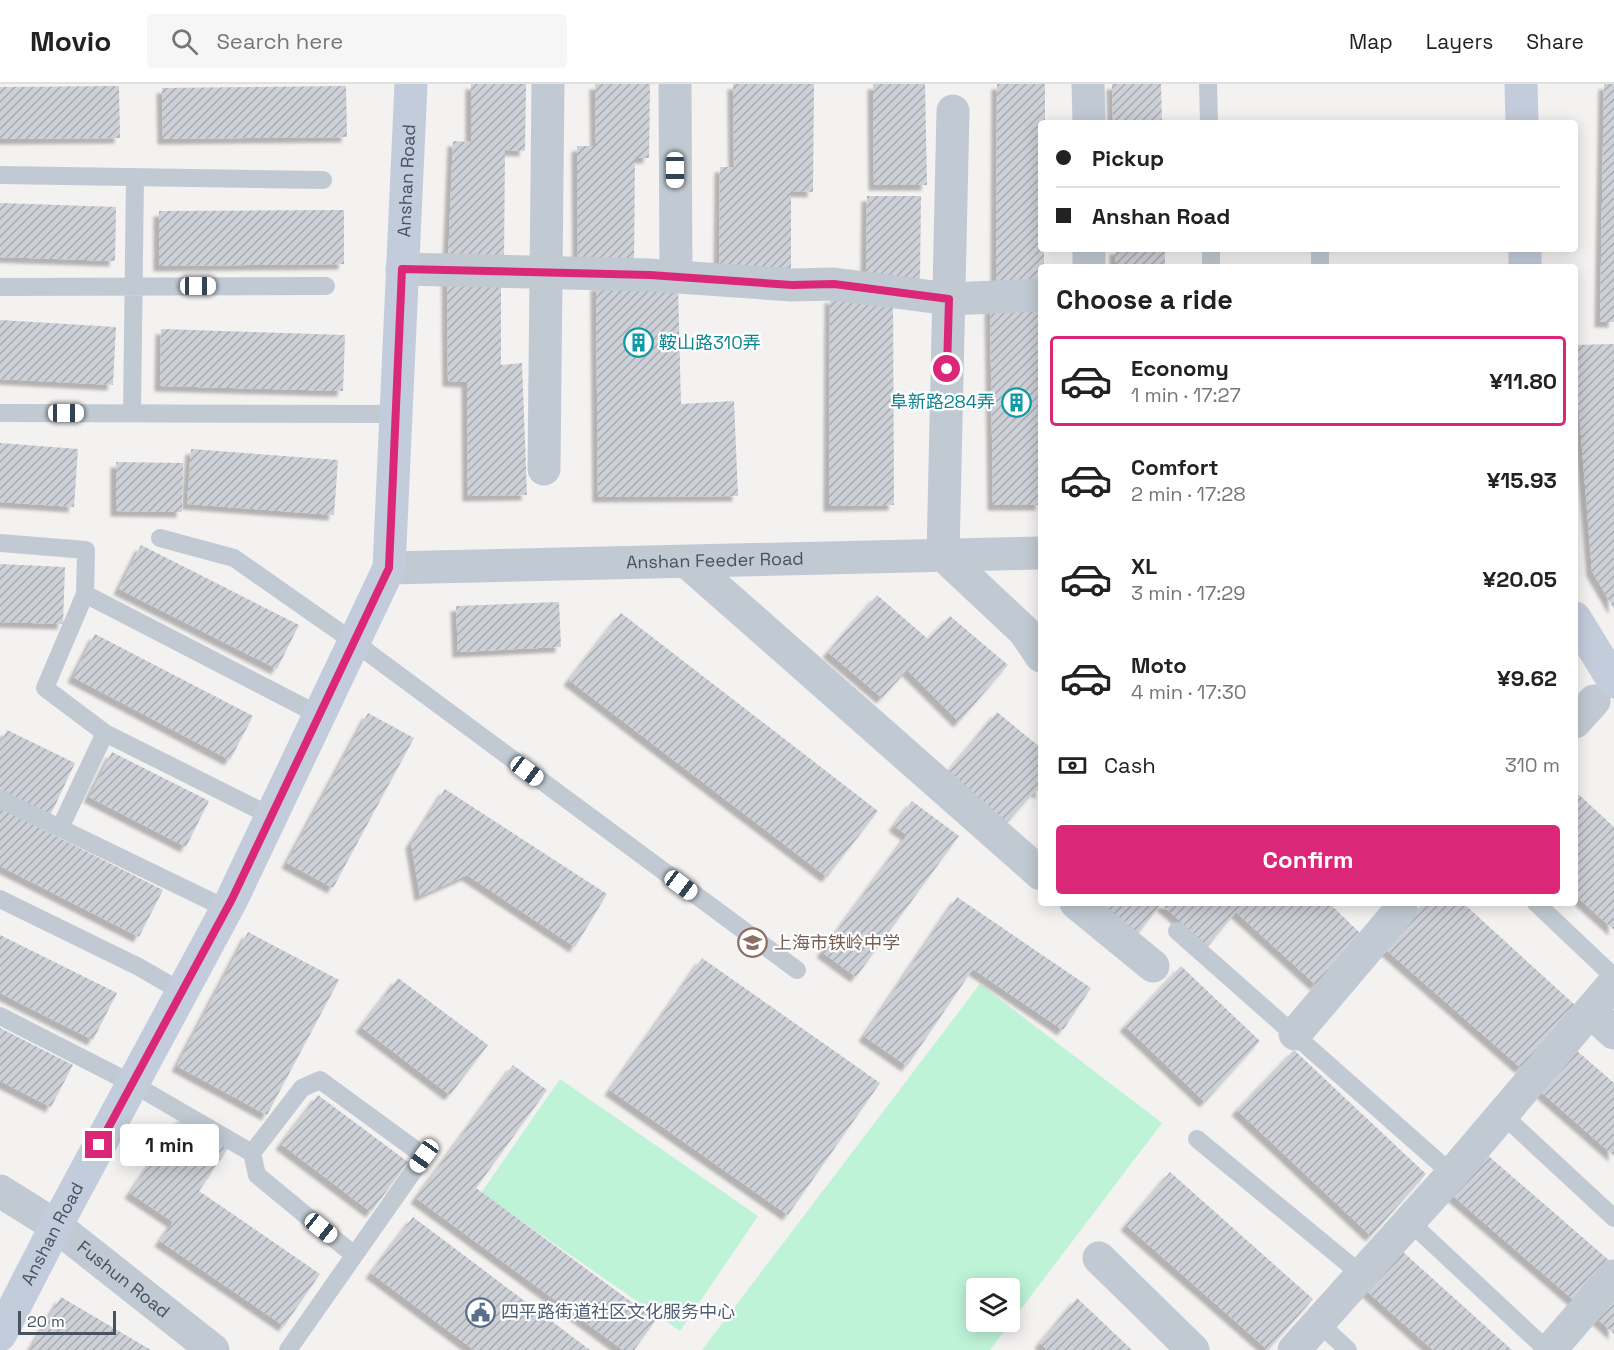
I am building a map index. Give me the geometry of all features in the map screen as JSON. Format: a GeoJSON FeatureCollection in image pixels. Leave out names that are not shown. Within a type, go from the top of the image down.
{"type":"FeatureCollection","features":[{"type":"Feature","properties":{"kind":"street","name":"Anshan Road"},"geometry":{"type":"LineString","coordinates":[[0,1335],[56,1226],[227,909],[389,568],[411,84]]}},
{"type":"Feature","properties":{"kind":"street"},"geometry":{"type":"LineString","coordinates":[[544,469],[548,84]]}},
{"type":"Feature","properties":{"kind":"street"},"geometry":{"type":"LineString","coordinates":[[675,84],[676,276]]}},
{"type":"Feature","properties":{"kind":"street"},"geometry":{"type":"LineString","coordinates":[[1089,84],[1089,120]]}},
{"type":"Feature","properties":{"kind":"street"},"geometry":{"type":"LineString","coordinates":[[1521,84],[1522,120]]}},
{"type":"Feature","properties":{"kind":"street"},"geometry":{"type":"LineString","coordinates":[[953,111],[943,555],[1024,631],[1038,652]]}},
{"type":"Feature","properties":{"kind":"street"},"geometry":{"type":"LineString","coordinates":[[402,269],[676,276],[792,285],[834,284],[949,299],[1038,295]]}},
{"type":"Feature","properties":{"kind":"street","name":"Anshan Feeder Road"},"geometry":{"type":"LineString","coordinates":[[389,568],[1038,553]]}},
{"type":"Feature","properties":{"kind":"street"},"geometry":{"type":"LineString","coordinates":[[687,562],[1038,871]]}},
{"type":"Feature","properties":{"kind":"street"},"geometry":{"type":"LineString","coordinates":[[1578,631],[1594,701]]}},
{"type":"Feature","properties":{"kind":"street"},"geometry":{"type":"LineString","coordinates":[[1080,906],[1154,966]]}},
{"type":"Feature","properties":{"kind":"street"},"geometry":{"type":"LineString","coordinates":[[1295,1034],[1400,906]]}},
{"type":"Feature","properties":{"kind":"street"},"geometry":{"type":"LineString","coordinates":[[1293,1350],[1410,1222],[1503,1115],[1602,1022],[1614,983]]}},
{"type":"Feature","properties":{"kind":"street","name":"Fushun Road"},"geometry":{"type":"LineString","coordinates":[[0,1191],[56,1226],[213,1350]]}},
{"type":"Feature","properties":{"kind":"street"},"geometry":{"type":"LineString","coordinates":[[1099,1258],[1193,1350]]}},
{"type":"Feature","properties":{"kind":"street"},"geometry":{"type":"LineString","coordinates":[[1549,1350],[1614,1276]]}},
{"type":"Feature","properties":{"kind":"lane"},"geometry":{"type":"LineString","coordinates":[[1208,84],[1209,120]]}},
{"type":"Feature","properties":{"kind":"lane"},"geometry":{"type":"LineString","coordinates":[[0,175],[323,180]]}},
{"type":"Feature","properties":{"kind":"lane"},"geometry":{"type":"LineString","coordinates":[[132,413],[135,177]]}},
{"type":"Feature","properties":{"kind":"lane"},"geometry":{"type":"LineString","coordinates":[[0,287],[326,286]]}},
{"type":"Feature","properties":{"kind":"lane"},"geometry":{"type":"LineString","coordinates":[[0,413],[396,414]]}},
{"type":"Feature","properties":{"kind":"lane"},"geometry":{"type":"LineString","coordinates":[[160,538],[234,558],[354,642],[797,970]]}},
{"type":"Feature","properties":{"kind":"lane"},"geometry":{"type":"LineString","coordinates":[[0,543],[86,550],[85,594],[45,688],[105,733],[271,816]]}},
{"type":"Feature","properties":{"kind":"lane"},"geometry":{"type":"LineString","coordinates":[[85,594],[319,715]]}},
{"type":"Feature","properties":{"kind":"lane"},"geometry":{"type":"LineString","coordinates":[[60,828],[105,733]]}},
{"type":"Feature","properties":{"kind":"lane"},"geometry":{"type":"LineString","coordinates":[[0,800],[227,909]]}},
{"type":"Feature","properties":{"kind":"lane"},"geometry":{"type":"LineString","coordinates":[[0,899],[139,967],[182,992]]}},
{"type":"Feature","properties":{"kind":"lane"},"geometry":{"type":"LineString","coordinates":[[1539,906],[1614,977]]}},
{"type":"Feature","properties":{"kind":"lane"},"geometry":{"type":"LineString","coordinates":[[1177,931],[1452,1174]]}},
{"type":"Feature","properties":{"kind":"lane"},"geometry":{"type":"LineString","coordinates":[[0,1016],[132,1084],[252,1153],[257,1175],[354,1255]]}},
{"type":"Feature","properties":{"kind":"lane"},"geometry":{"type":"LineString","coordinates":[[252,1153],[302,1088],[320,1080],[424,1156],[288,1350]]}},
{"type":"Feature","properties":{"kind":"lane"},"geometry":{"type":"LineString","coordinates":[[1503,1115],[1614,1218]]}},
{"type":"Feature","properties":{"kind":"lane"},"geometry":{"type":"LineString","coordinates":[[1197,1139],[1362,1275]]}},
{"type":"Feature","properties":{"kind":"lane"},"geometry":{"type":"LineString","coordinates":[[1410,1222],[1549,1350]]}},
{"type":"Feature","properties":{"kind":"lane"},"geometry":{"type":"LineString","coordinates":[[1318,1322],[1348,1350]]}},
{"type":"Feature","properties":{"kind":"green space"},"geometry":{"type":"Polygon","coordinates":[[[980,984],[1162,1123],[1020,1310],[1020,1278],[966,1278],[966,1332],[1004,1332],[990,1350],[702,1350],[980,984]]]}},
{"type":"Feature","properties":{"kind":"green space"},"geometry":{"type":"Polygon","coordinates":[[[560,1079],[758,1216],[680,1331],[481,1193],[560,1079]]]}},
{"type":"Feature","properties":{"kind":"building"},"geometry":{"type":"Polygon","coordinates":[[[471,84],[526,84],[525,151],[505,150],[504,262],[448,261],[453,141],[471,142],[471,84]]]}},
{"type":"Feature","properties":{"kind":"building"},"geometry":{"type":"Polygon","coordinates":[[[595,84],[650,84],[649,158],[635,158],[634,268],[578,267],[577,146],[596,146],[595,84]]]}},
{"type":"Feature","properties":{"kind":"building"},"geometry":{"type":"Polygon","coordinates":[[[733,84],[814,84],[813,192],[791,191],[791,274],[719,275],[720,167],[734,167],[733,84]]]}},
{"type":"Feature","properties":{"kind":"building"},"geometry":{"type":"Polygon","coordinates":[[[873,84],[925,84],[927,185],[874,185],[873,84]]]}},
{"type":"Feature","properties":{"kind":"building"},"geometry":{"type":"Polygon","coordinates":[[[997,84],[1045,84],[1045,120],[1038,120],[1038,252],[1044,252],[1044,264],[1038,264],[1038,286],[996,286],[997,84]]]}},
{"type":"Feature","properties":{"kind":"building"},"geometry":{"type":"Polygon","coordinates":[[[1112,84],[1161,84],[1162,120],[1113,120],[1112,84]]]}},
{"type":"Feature","properties":{"kind":"building"},"geometry":{"type":"Polygon","coordinates":[[[1604,84],[1614,84],[1614,322],[1600,322],[1604,84]]]}},
{"type":"Feature","properties":{"kind":"building"},"geometry":{"type":"Polygon","coordinates":[[[119,86],[120,138],[0,139],[0,87],[119,86]]]}},
{"type":"Feature","properties":{"kind":"building"},"geometry":{"type":"Polygon","coordinates":[[[346,86],[347,137],[163,139],[162,88],[346,86]]]}},
{"type":"Feature","properties":{"kind":"building"},"geometry":{"type":"Polygon","coordinates":[[[867,196],[921,196],[920,279],[866,280],[867,196]]]}},
{"type":"Feature","properties":{"kind":"building"},"geometry":{"type":"Polygon","coordinates":[[[0,203],[116,207],[115,261],[0,257],[0,203]]]}},
{"type":"Feature","properties":{"kind":"building"},"geometry":{"type":"Polygon","coordinates":[[[344,210],[344,264],[159,266],[159,211],[344,210]]]}},
{"type":"Feature","properties":{"kind":"building"},"geometry":{"type":"Polygon","coordinates":[[[1115,252],[1165,252],[1165,264],[1115,264],[1115,252]]]}},
{"type":"Feature","properties":{"kind":"building"},"geometry":{"type":"Polygon","coordinates":[[[447,276],[501,276],[501,365],[522,363],[527,495],[468,496],[467,382],[448,381],[447,276]]]}},
{"type":"Feature","properties":{"kind":"building","name":"鞍山路310弄"},"geometry":{"type":"Polygon","coordinates":[[[596,285],[678,286],[681,404],[734,401],[738,496],[598,497],[596,285]]]}},
{"type":"Feature","properties":{"kind":"building"},"geometry":{"type":"Polygon","coordinates":[[[830,298],[893,299],[894,505],[829,506],[830,298]]]}},
{"type":"Feature","properties":{"kind":"building","name":"阜新路284弄"},"geometry":{"type":"Polygon","coordinates":[[[990,298],[1038,298],[1038,505],[993,505],[990,298]]]}},
{"type":"Feature","properties":{"kind":"building"},"geometry":{"type":"Polygon","coordinates":[[[0,320],[116,327],[113,385],[0,379],[0,320]]]}},
{"type":"Feature","properties":{"kind":"building"},"geometry":{"type":"Polygon","coordinates":[[[161,329],[345,335],[343,391],[160,386],[161,329]]]}},
{"type":"Feature","properties":{"kind":"building"},"geometry":{"type":"Polygon","coordinates":[[[1614,344],[1614,609],[1592,571],[1578,398],[1578,345],[1614,344]]]}},
{"type":"Feature","properties":{"kind":"building"},"geometry":{"type":"Polygon","coordinates":[[[0,443],[78,449],[74,507],[0,502],[0,443]]]}},
{"type":"Feature","properties":{"kind":"building"},"geometry":{"type":"Polygon","coordinates":[[[191,449],[338,460],[334,515],[187,504],[191,449]]]}},
{"type":"Feature","properties":{"kind":"building"},"geometry":{"type":"Polygon","coordinates":[[[116,462],[183,463],[182,512],[116,511],[116,462]]]}},
{"type":"Feature","properties":{"kind":"building"},"geometry":{"type":"Polygon","coordinates":[[[141,545],[299,625],[277,669],[119,589],[141,545]]]}},
{"type":"Feature","properties":{"kind":"building"},"geometry":{"type":"Polygon","coordinates":[[[0,564],[65,567],[63,624],[0,622],[0,564]]]}},
{"type":"Feature","properties":{"kind":"building"},"geometry":{"type":"Polygon","coordinates":[[[877,595],[928,639],[950,616],[1008,665],[959,722],[907,670],[882,698],[828,652],[877,595]]]}},
{"type":"Feature","properties":{"kind":"building"},"geometry":{"type":"Polygon","coordinates":[[[559,602],[561,647],[458,652],[456,606],[559,602]]]}},
{"type":"Feature","properties":{"kind":"building"},"geometry":{"type":"Polygon","coordinates":[[[621,613],[878,811],[827,877],[569,680],[621,613]]]}},
{"type":"Feature","properties":{"kind":"building"},"geometry":{"type":"Polygon","coordinates":[[[95,634],[253,716],[230,760],[73,677],[95,634]]]}},
{"type":"Feature","properties":{"kind":"building"},"geometry":{"type":"Polygon","coordinates":[[[997,712],[1038,746],[1038,792],[1036,790],[1006,824],[948,772],[997,712]]]}},
{"type":"Feature","properties":{"kind":"building"},"geometry":{"type":"Polygon","coordinates":[[[368,713],[414,738],[333,888],[287,863],[368,713]]]}},
{"type":"Feature","properties":{"kind":"building"},"geometry":{"type":"Polygon","coordinates":[[[7,730],[75,763],[50,816],[0,791],[0,744],[7,730]]]}},
{"type":"Feature","properties":{"kind":"building"},"geometry":{"type":"Polygon","coordinates":[[[112,752],[209,801],[186,847],[89,797],[112,752]]]}},
{"type":"Feature","properties":{"kind":"building"},"geometry":{"type":"Polygon","coordinates":[[[445,789],[607,894],[575,947],[467,875],[420,896],[411,843],[445,789]]]}},
{"type":"Feature","properties":{"kind":"building"},"geometry":{"type":"Polygon","coordinates":[[[1578,794],[1614,827],[1614,930],[1578,898],[1578,794]]]}},
{"type":"Feature","properties":{"kind":"building"},"geometry":{"type":"Polygon","coordinates":[[[912,801],[959,836],[856,977],[822,952],[907,835],[894,826],[912,801]]]}},
{"type":"Feature","properties":{"kind":"building"},"geometry":{"type":"Polygon","coordinates":[[[0,808],[163,890],[139,937],[0,866],[0,808]]]}},
{"type":"Feature","properties":{"kind":"building"},"geometry":{"type":"Polygon","coordinates":[[[957,897],[1091,988],[1063,1030],[973,969],[907,1066],[864,1036],[957,897]]]}},
{"type":"Feature","properties":{"kind":"building"},"geometry":{"type":"Polygon","coordinates":[[[1085,906],[1159,906],[1131,943],[1085,906]]]}},
{"type":"Feature","properties":{"kind":"building"},"geometry":{"type":"Polygon","coordinates":[[[1163,906],[1332,906],[1360,933],[1316,985],[1236,912],[1208,946],[1163,906]]]}},
{"type":"Feature","properties":{"kind":"building"},"geometry":{"type":"Polygon","coordinates":[[[1420,906],[1466,906],[1575,1005],[1521,1068],[1384,948],[1420,906]]]}},
{"type":"Feature","properties":{"kind":"building"},"geometry":{"type":"Polygon","coordinates":[[[248,932],[339,980],[267,1115],[177,1066],[248,932]]]}},
{"type":"Feature","properties":{"kind":"building"},"geometry":{"type":"Polygon","coordinates":[[[0,935],[117,993],[93,1040],[0,993],[0,935]]]}},
{"type":"Feature","properties":{"kind":"building"},"geometry":{"type":"Polygon","coordinates":[[[702,958],[880,1083],[788,1215],[610,1090],[702,958]]]}},
{"type":"Feature","properties":{"kind":"building"},"geometry":{"type":"Polygon","coordinates":[[[1181,966],[1260,1041],[1205,1102],[1125,1026],[1181,966]]]}},
{"type":"Feature","properties":{"kind":"building"},"geometry":{"type":"Polygon","coordinates":[[[398,978],[488,1045],[450,1095],[361,1027],[398,978]]]}},
{"type":"Feature","properties":{"kind":"building"},"geometry":{"type":"Polygon","coordinates":[[[0,1028],[73,1065],[51,1107],[0,1081],[0,1028]]]}},
{"type":"Feature","properties":{"kind":"building"},"geometry":{"type":"Polygon","coordinates":[[[1294,1050],[1426,1174],[1371,1236],[1237,1110],[1294,1050]]]}},
{"type":"Feature","properties":{"kind":"building"},"geometry":{"type":"Polygon","coordinates":[[[1576,1050],[1614,1083],[1614,1156],[1540,1091],[1576,1050]]]}},
{"type":"Feature","properties":{"kind":"building"},"geometry":{"type":"Polygon","coordinates":[[[513,1065],[547,1090],[476,1188],[656,1320],[634,1350],[623,1350],[416,1198],[513,1065]]]}},
{"type":"Feature","properties":{"kind":"building"},"geometry":{"type":"Polygon","coordinates":[[[318,1095],[408,1162],[371,1212],[281,1144],[318,1095]]]}},
{"type":"Feature","properties":{"kind":"building"},"geometry":{"type":"Polygon","coordinates":[[[183,1116],[229,1147],[199,1191],[320,1274],[284,1326],[160,1241],[173,1222],[130,1193],[183,1116]]]}},
{"type":"Feature","properties":{"kind":"building"},"geometry":{"type":"Polygon","coordinates":[[[1485,1153],[1611,1262],[1577,1303],[1452,1195],[1485,1153]]]}},
{"type":"Feature","properties":{"kind":"building"},"geometry":{"type":"Polygon","coordinates":[[[1170,1172],[1313,1299],[1268,1350],[1126,1225],[1170,1172]]]}},
{"type":"Feature","properties":{"kind":"building","name":"四平路街道社区文化服务中心"},"geometry":{"type":"Polygon","coordinates":[[[413,1217],[590,1350],[474,1350],[371,1273],[413,1217]]]}},
{"type":"Feature","properties":{"kind":"building"},"geometry":{"type":"Polygon","coordinates":[[[1393,1243],[1512,1350],[1433,1350],[1359,1284],[1393,1243]]]}},
{"type":"Feature","properties":{"kind":"building"},"geometry":{"type":"Polygon","coordinates":[[[1614,1289],[1614,1334],[1593,1315],[1614,1289]]]}},
{"type":"Feature","properties":{"kind":"building"},"geometry":{"type":"Polygon","coordinates":[[[61,1297],[151,1350],[30,1350],[61,1297]]]}},
{"type":"Feature","properties":{"kind":"building"},"geometry":{"type":"Polygon","coordinates":[[[1077,1298],[1132,1350],[1047,1350],[1040,1343],[1077,1298]]]}},
{"type":"Feature","properties":{"kind":"place","name":"鞍山路310弄"},"geometry":{"type":"Point","coordinates":[638,343]}},
{"type":"Feature","properties":{"kind":"place","name":"阜新路284弄"},"geometry":{"type":"Point","coordinates":[1016,402]}},
{"type":"Feature","properties":{"kind":"place","name":"上海市铁岭中学"},"geometry":{"type":"Point","coordinates":[753,943]}},
{"type":"Feature","properties":{"kind":"place","name":"四平路街道社区文化服务中心"},"geometry":{"type":"Point","coordinates":[480,1312]}},
{"type":"Feature","properties":{"kind":"route"},"geometry":{"type":"LineString","coordinates":[[99,1145],[232,899],[389,568],[402,269],[650,275],[792,285],[834,284],[949,299],[947,369]]}}]}
